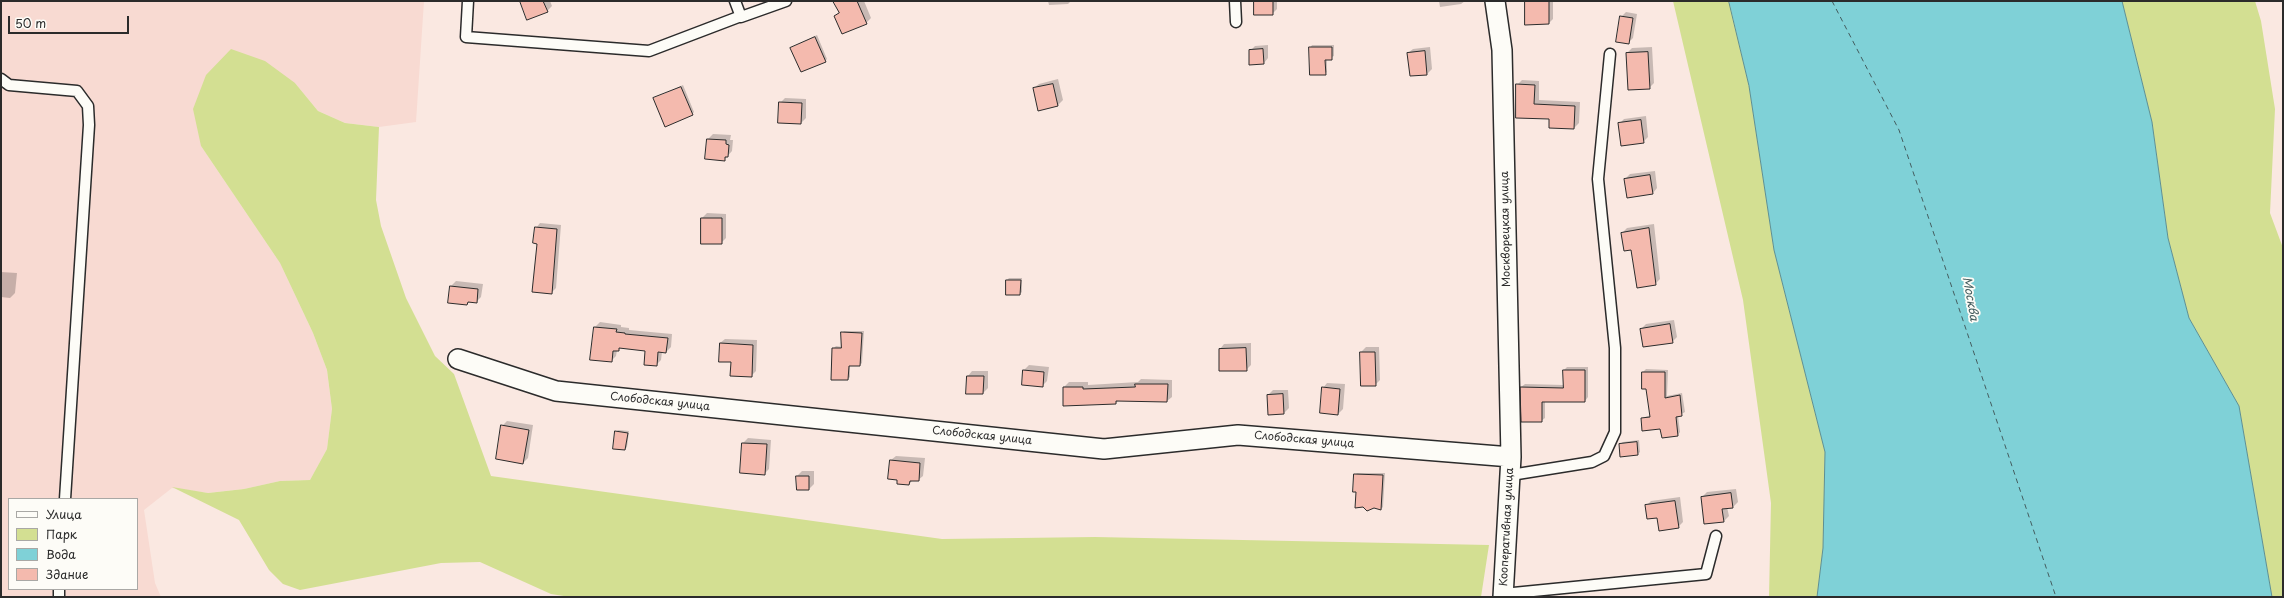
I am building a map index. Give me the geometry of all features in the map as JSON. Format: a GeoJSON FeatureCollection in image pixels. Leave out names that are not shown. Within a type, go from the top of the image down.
{"type":"FeatureCollection","features":[{"type":"Feature","properties":{"kind":"street","name":"Москворецкая улица"},"geometry":{"type":"LineString","coordinates":[[1495,1],[1502,50],[1511,466]]}},
{"type":"Feature","properties":{"kind":"street","name":"Слободская улица"},"geometry":{"type":"LineString","coordinates":[[458,359],[556,391],[1104,449],[1238,435],[1511,466]]}},
{"type":"Feature","properties":{"kind":"street","name":"Кооперативная улица"},"geometry":{"type":"LineString","coordinates":[[1503,596],[1511,466]]}},
{"type":"Feature","properties":{"kind":"lane"},"geometry":{"type":"LineString","coordinates":[[468,1],[466,37],[649,51],[741,16],[786,1]]}},
{"type":"Feature","properties":{"kind":"lane"},"geometry":{"type":"LineString","coordinates":[[736,1],[741,16]]}},
{"type":"Feature","properties":{"kind":"lane"},"geometry":{"type":"LineString","coordinates":[[1235,1],[1236,22]]}},
{"type":"Feature","properties":{"kind":"lane"},"geometry":{"type":"LineString","coordinates":[[1511,466],[1592,462],[1604,456],[1615,432],[1615,348],[1598,179],[1610,54]]}},
{"type":"Feature","properties":{"kind":"lane"},"geometry":{"type":"LineString","coordinates":[[1,79],[9,85],[76,91],[88,106],[89,125],[65,498]]}},
{"type":"Feature","properties":{"kind":"lane"},"geometry":{"type":"LineString","coordinates":[[1503,596],[1706,574],[1716,536]]}},
{"type":"Feature","properties":{"kind":"shaded area"},"geometry":{"type":"Polygon","coordinates":[[[1,1],[424,1],[416,122],[379,127],[345,123],[318,111],[295,83],[201,146],[280,263],[313,333],[327,370],[332,409],[327,449],[310,480],[280,481],[244,489],[208,493],[172,488],[144,510],[155,583],[161,597],[1,597],[1,1]]]}},
{"type":"Feature","properties":{"kind":"green space"},"geometry":{"type":"Polygon","coordinates":[[[1673,1],[1729,1],[1749,86],[1774,250],[1825,452],[1823,548],[1817,597],[1769,597],[1771,503],[1743,300],[1673,1]]]}},
{"type":"Feature","properties":{"kind":"green space"},"geometry":{"type":"Polygon","coordinates":[[[2122,1],[2255,1],[2261,21],[2275,109],[2270,213],[2283,248],[2283,597],[2272,597],[2239,406],[2189,318],[2168,238],[2152,122],[2122,1]]]}},
{"type":"Feature","properties":{"kind":"green space"},"geometry":{"type":"Polygon","coordinates":[[[231,49],[265,61],[295,83],[318,111],[345,123],[379,127],[376,200],[381,226],[406,298],[435,356],[454,374],[491,476],[942,539],[1095,537],[1489,545],[1481,597],[570,597],[551,594],[480,562],[441,563],[300,590],[283,584],[269,570],[239,520],[172,487],[208,493],[244,489],[280,481],[310,480],[327,449],[332,409],[327,370],[313,333],[280,263],[201,146],[193,109],[206,75],[231,49]]]}},
{"type":"Feature","properties":{"kind":"water","name":"Москва"},"geometry":{"type":"Polygon","coordinates":[[[1729,1],[2122,1],[2152,122],[2168,238],[2189,318],[2239,406],[2272,597],[1817,597],[1823,548],[1825,452],[1774,250],[1749,86],[1729,1]]]}},
{"type":"Feature","properties":{"kind":"building"},"geometry":{"type":"Polygon","coordinates":[[[520,1],[543,1],[548,12],[527,20],[520,1]]]}},
{"type":"Feature","properties":{"kind":"building"},"geometry":{"type":"Polygon","coordinates":[[[833,1],[857,1],[867,24],[842,34],[834,16],[839,13],[833,1]]]}},
{"type":"Feature","properties":{"kind":"building"},"geometry":{"type":"Polygon","coordinates":[[[1254,1],[1273,1],[1273,15],[1254,15],[1254,1]]]}},
{"type":"Feature","properties":{"kind":"building"},"geometry":{"type":"Polygon","coordinates":[[[1525,1],[1549,1],[1549,24],[1525,25],[1525,1]]]}},
{"type":"Feature","properties":{"kind":"building"},"geometry":{"type":"Polygon","coordinates":[[[1620,16],[1633,18],[1629,44],[1616,42],[1620,16]]]}},
{"type":"Feature","properties":{"kind":"building"},"geometry":{"type":"Polygon","coordinates":[[[815,37],[826,62],[801,72],[790,48],[815,37]]]}},
{"type":"Feature","properties":{"kind":"building"},"geometry":{"type":"Polygon","coordinates":[[[1309,47],[1332,47],[1332,60],[1325,60],[1326,75],[1310,75],[1309,47]]]}},
{"type":"Feature","properties":{"kind":"building"},"geometry":{"type":"Polygon","coordinates":[[[1263,49],[1264,64],[1249,65],[1249,50],[1263,49]]]}},
{"type":"Feature","properties":{"kind":"building"},"geometry":{"type":"Polygon","coordinates":[[[1425,51],[1427,75],[1410,76],[1407,53],[1425,51]]]}},
{"type":"Feature","properties":{"kind":"building"},"geometry":{"type":"Polygon","coordinates":[[[1648,52],[1650,89],[1628,90],[1626,53],[1648,52]]]}},
{"type":"Feature","properties":{"kind":"building"},"geometry":{"type":"Polygon","coordinates":[[[1053,84],[1058,106],[1038,111],[1033,88],[1053,84]]]}},
{"type":"Feature","properties":{"kind":"building"},"geometry":{"type":"Polygon","coordinates":[[[1516,84],[1535,85],[1534,104],[1575,106],[1574,129],[1549,128],[1549,119],[1516,118],[1516,84]]]}},
{"type":"Feature","properties":{"kind":"building"},"geometry":{"type":"Polygon","coordinates":[[[681,87],[693,115],[665,127],[653,98],[681,87]]]}},
{"type":"Feature","properties":{"kind":"building"},"geometry":{"type":"Polygon","coordinates":[[[779,102],[802,103],[801,124],[778,123],[779,102]]]}},
{"type":"Feature","properties":{"kind":"building"},"geometry":{"type":"Polygon","coordinates":[[[1641,120],[1644,143],[1621,146],[1618,123],[1641,120]]]}},
{"type":"Feature","properties":{"kind":"building"},"geometry":{"type":"Polygon","coordinates":[[[707,139],[726,140],[726,144],[729,145],[728,157],[725,157],[725,161],[705,159],[707,139]]]}},
{"type":"Feature","properties":{"kind":"building"},"geometry":{"type":"Polygon","coordinates":[[[1650,175],[1653,194],[1627,198],[1624,179],[1650,175]]]}},
{"type":"Feature","properties":{"kind":"building"},"geometry":{"type":"Polygon","coordinates":[[[701,218],[722,218],[722,244],[701,244],[701,218]]]}},
{"type":"Feature","properties":{"kind":"building"},"geometry":{"type":"Polygon","coordinates":[[[535,227],[557,229],[552,294],[532,292],[537,244],[533,243],[535,227]]]}},
{"type":"Feature","properties":{"kind":"building"},"geometry":{"type":"Polygon","coordinates":[[[1649,228],[1656,285],[1637,288],[1631,250],[1624,251],[1621,233],[1649,228]]]}},
{"type":"Feature","properties":{"kind":"building"},"geometry":{"type":"Polygon","coordinates":[[[1006,280],[1021,280],[1020,295],[1006,295],[1006,280]]]}},
{"type":"Feature","properties":{"kind":"building"},"geometry":{"type":"Polygon","coordinates":[[[450,286],[478,289],[477,303],[468,302],[467,305],[448,303],[450,286]]]}},
{"type":"Feature","properties":{"kind":"building"},"geometry":{"type":"Polygon","coordinates":[[[1670,324],[1673,343],[1643,347],[1640,329],[1670,324]]]}},
{"type":"Feature","properties":{"kind":"building"},"geometry":{"type":"Polygon","coordinates":[[[594,327],[617,329],[616,332],[625,334],[668,338],[666,353],[658,352],[657,366],[644,365],[645,351],[619,348],[619,351],[613,351],[612,362],[590,360],[594,327]]]}},
{"type":"Feature","properties":{"kind":"building"},"geometry":{"type":"Polygon","coordinates":[[[841,332],[862,333],[860,366],[849,366],[848,380],[831,380],[832,348],[841,348],[841,332]]]}},
{"type":"Feature","properties":{"kind":"building"},"geometry":{"type":"Polygon","coordinates":[[[720,343],[753,345],[752,377],[730,376],[731,362],[719,362],[720,343]]]}},
{"type":"Feature","properties":{"kind":"building"},"geometry":{"type":"Polygon","coordinates":[[[1246,348],[1247,371],[1219,371],[1219,349],[1246,348]]]}},
{"type":"Feature","properties":{"kind":"building"},"geometry":{"type":"Polygon","coordinates":[[[1360,352],[1375,352],[1376,386],[1361,386],[1360,352]]]}},
{"type":"Feature","properties":{"kind":"building"},"geometry":{"type":"Polygon","coordinates":[[[1023,370],[1044,372],[1043,387],[1022,385],[1023,370]]]}},
{"type":"Feature","properties":{"kind":"building"},"geometry":{"type":"Polygon","coordinates":[[[1563,370],[1585,370],[1585,402],[1542,402],[1542,422],[1521,422],[1520,387],[1563,388],[1563,370]]]}},
{"type":"Feature","properties":{"kind":"building"},"geometry":{"type":"Polygon","coordinates":[[[1642,372],[1665,372],[1665,398],[1680,395],[1682,416],[1676,417],[1678,436],[1662,438],[1660,429],[1642,431],[1641,418],[1650,417],[1646,389],[1642,389],[1642,372]]]}},
{"type":"Feature","properties":{"kind":"building"},"geometry":{"type":"Polygon","coordinates":[[[967,376],[984,376],[983,394],[966,394],[967,376]]]}},
{"type":"Feature","properties":{"kind":"building"},"geometry":{"type":"Polygon","coordinates":[[[1135,384],[1168,384],[1167,402],[1116,401],[1116,404],[1063,406],[1063,387],[1083,387],[1083,389],[1135,387],[1135,384]]]}},
{"type":"Feature","properties":{"kind":"building"},"geometry":{"type":"Polygon","coordinates":[[[1322,387],[1340,389],[1338,415],[1320,413],[1322,387]]]}},
{"type":"Feature","properties":{"kind":"building"},"geometry":{"type":"Polygon","coordinates":[[[1283,394],[1284,414],[1268,415],[1267,395],[1283,394]]]}},
{"type":"Feature","properties":{"kind":"building"},"geometry":{"type":"Polygon","coordinates":[[[501,425],[529,430],[523,464],[496,459],[501,425]]]}},
{"type":"Feature","properties":{"kind":"building"},"geometry":{"type":"Polygon","coordinates":[[[615,431],[628,433],[625,450],[613,449],[615,431]]]}},
{"type":"Feature","properties":{"kind":"building"},"geometry":{"type":"Polygon","coordinates":[[[1637,442],[1638,455],[1620,457],[1619,444],[1637,442]]]}},
{"type":"Feature","properties":{"kind":"building"},"geometry":{"type":"Polygon","coordinates":[[[742,443],[767,444],[765,475],[740,473],[742,443]]]}},
{"type":"Feature","properties":{"kind":"building"},"geometry":{"type":"Polygon","coordinates":[[[890,460],[920,463],[919,481],[910,481],[909,485],[897,484],[897,480],[888,479],[890,460]]]}},
{"type":"Feature","properties":{"kind":"building"},"geometry":{"type":"Polygon","coordinates":[[[1354,474],[1383,475],[1381,510],[1374,508],[1367,511],[1363,507],[1355,508],[1356,492],[1353,492],[1354,474]]]}},
{"type":"Feature","properties":{"kind":"building"},"geometry":{"type":"Polygon","coordinates":[[[796,476],[809,476],[809,490],[797,490],[796,476]]]}},
{"type":"Feature","properties":{"kind":"building"},"geometry":{"type":"Polygon","coordinates":[[[1731,493],[1733,508],[1722,509],[1724,522],[1704,524],[1701,497],[1731,493]]]}},
{"type":"Feature","properties":{"kind":"building"},"geometry":{"type":"Polygon","coordinates":[[[1675,501],[1679,528],[1659,531],[1657,518],[1647,519],[1645,505],[1675,501]]]}},
{"type":"Feature","properties":{"kind":"ferry route"},"geometry":{"type":"LineString","coordinates":[[1832,1],[1899,130],[2056,597]]}}]}
